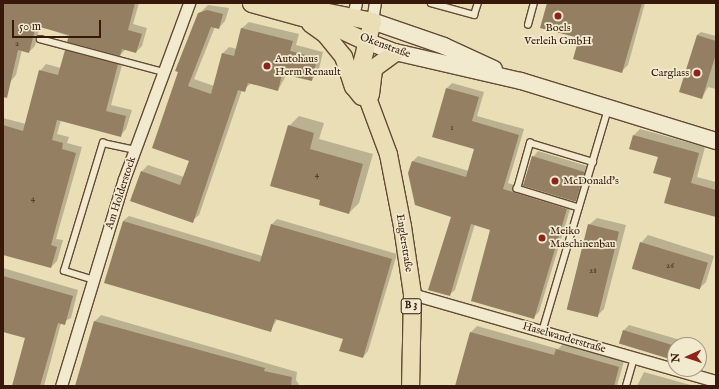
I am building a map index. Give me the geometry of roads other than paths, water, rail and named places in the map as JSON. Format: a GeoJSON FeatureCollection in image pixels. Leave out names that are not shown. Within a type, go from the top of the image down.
{"type":"FeatureCollection","features":[{"type":"Feature","properties":{"kind":"main road","name":"Okenstraße"},"geometry":{"type":"LineString","coordinates":[[251,3],[306,8]]}},
{"type":"Feature","properties":{"kind":"main road","name":"Okenstraße"},"geometry":{"type":"LineString","coordinates":[[284,3],[372,21],[444,46],[521,81]]}},
{"type":"Feature","properties":{"kind":"main road","name":"Englerstraße"},"geometry":{"type":"LineString","coordinates":[[306,8],[342,56],[353,86],[369,106]]}},
{"type":"Feature","properties":{"kind":"main road","name":"Okenstraße"},"geometry":{"type":"LineString","coordinates":[[353,17],[366,41],[395,52],[521,81],[608,106],[716,141]]}},
{"type":"Feature","properties":{"kind":"main road"},"geometry":{"type":"LineString","coordinates":[[342,56],[353,17]]}},
{"type":"Feature","properties":{"kind":"main road","name":"Englerstraße"},"geometry":{"type":"LineString","coordinates":[[372,21],[361,64],[369,106],[388,154],[412,294],[410,386]]}},
{"type":"Feature","properties":{"kind":"main road","name":"Englerstraße"},"geometry":{"type":"LineString","coordinates":[[369,106],[373,68],[395,52]]}},
{"type":"Feature","properties":{"kind":"street","name":"Am Holderstock"},"geometry":{"type":"LineString","coordinates":[[61,386],[135,150],[189,3]]}},
{"type":"Feature","properties":{"kind":"street"},"geometry":{"type":"LineString","coordinates":[[372,21],[374,3]]}},
{"type":"Feature","properties":{"kind":"street","name":"Haselwanderstraße"},"geometry":{"type":"LineString","coordinates":[[412,294],[716,381]]}},
{"type":"Feature","properties":{"kind":"lane"},"geometry":{"type":"LineString","coordinates":[[431,3],[474,15],[478,3]]}},
{"type":"Feature","properties":{"kind":"lane"},"geometry":{"type":"LineString","coordinates":[[528,25],[534,3]]}},
{"type":"Feature","properties":{"kind":"lane"},"geometry":{"type":"LineString","coordinates":[[40,39],[164,72]]}},
{"type":"Feature","properties":{"kind":"lane"},"geometry":{"type":"LineString","coordinates":[[542,332],[593,162],[608,106]]}},
{"type":"Feature","properties":{"kind":"lane"},"geometry":{"type":"LineString","coordinates":[[93,280],[64,271],[103,143],[135,150]]}},
{"type":"Feature","properties":{"kind":"lane"},"geometry":{"type":"LineString","coordinates":[[579,208],[517,190],[530,143],[593,162]]}},
{"type":"Feature","properties":{"kind":"lane"},"geometry":{"type":"LineString","coordinates":[[626,386],[634,358]]}},
{"type":"Feature","properties":{"kind":"place","name":"Boels Verleih GmbH"},"geometry":{"type":"Point","coordinates":[558,16]}},
{"type":"Feature","properties":{"kind":"place","name":"Autohaus Herm Renault"},"geometry":{"type":"Point","coordinates":[267,66]}},
{"type":"Feature","properties":{"kind":"place","name":"Carglass"},"geometry":{"type":"Point","coordinates":[697,73]}},
{"type":"Feature","properties":{"kind":"place","name":"McDonald's"},"geometry":{"type":"Point","coordinates":[555,181]}},
{"type":"Feature","properties":{"kind":"place","name":"Meiko Maschinenbau"},"geometry":{"type":"Point","coordinates":[542,238]}}]}
